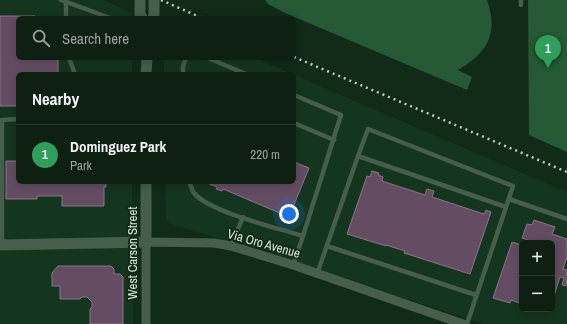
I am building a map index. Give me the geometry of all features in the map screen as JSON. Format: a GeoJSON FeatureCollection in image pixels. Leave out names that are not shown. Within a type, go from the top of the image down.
{"type":"FeatureCollection","features":[{"type":"Feature","properties":{"kind":"street"},"geometry":{"type":"LineString","coordinates":[[140,0],[141,16]]}},
{"type":"Feature","properties":{"kind":"street"},"geometry":{"type":"LineString","coordinates":[[153,16],[154,0]]}},
{"type":"Feature","properties":{"kind":"street"},"geometry":{"type":"LineString","coordinates":[[146,72],[147,60]]}},
{"type":"Feature","properties":{"kind":"street","name":"West Carson Street"},"geometry":{"type":"LineString","coordinates":[[146,184],[146,324]]}},
{"type":"Feature","properties":{"kind":"street","name":"Via Oro Avenue"},"geometry":{"type":"LineString","coordinates":[[1,245],[146,242],[214,243],[230,246],[292,265],[463,324]]}},
{"type":"Feature","properties":{"kind":"lane"},"geometry":{"type":"LineString","coordinates":[[66,16],[64,1],[105,16]]}},
{"type":"Feature","properties":{"kind":"lane"},"geometry":{"type":"LineString","coordinates":[[70,60],[74,72]]}},
{"type":"Feature","properties":{"kind":"lane"},"geometry":{"type":"LineString","coordinates":[[183,72],[185,60]]}},
{"type":"Feature","properties":{"kind":"lane"},"geometry":{"type":"LineString","coordinates":[[213,60],[241,72]]}},
{"type":"Feature","properties":{"kind":"lane"},"geometry":{"type":"LineString","coordinates":[[292,265],[303,236],[341,115],[296,96]]}},
{"type":"Feature","properties":{"kind":"lane"},"geometry":{"type":"LineString","coordinates":[[1,245],[2,120],[16,119]]}},
{"type":"Feature","properties":{"kind":"lane"},"geometry":{"type":"LineString","coordinates":[[296,124],[334,140]]}},
{"type":"Feature","properties":{"kind":"lane"},"geometry":{"type":"LineString","coordinates":[[317,274],[368,129],[513,186],[467,324]]}},
{"type":"Feature","properties":{"kind":"lane"},"geometry":{"type":"LineString","coordinates":[[358,156],[506,207]]}},
{"type":"Feature","properties":{"kind":"lane"},"geometry":{"type":"LineString","coordinates":[[191,184],[194,193],[212,206],[303,236]]}},
{"type":"Feature","properties":{"kind":"lane"},"geometry":{"type":"LineString","coordinates":[[509,198],[567,219]]}},
{"type":"Feature","properties":{"kind":"lane"},"geometry":{"type":"LineString","coordinates":[[230,246],[243,217]]}},
{"type":"Feature","properties":{"kind":"lane"},"geometry":{"type":"LineString","coordinates":[[327,246],[476,295]]}},
{"type":"Feature","properties":{"kind":"shaded area"},"geometry":{"type":"Polygon","coordinates":[[[0,0],[103,0],[131,12],[131,16],[16,16],[16,60],[132,60],[132,72],[16,72],[16,184],[132,184],[133,324],[0,324],[0,0]]]}},
{"type":"Feature","properties":{"kind":"shaded area"},"geometry":{"type":"Polygon","coordinates":[[[265,0],[487,0],[492,23],[491,33],[483,49],[476,57],[458,70],[472,77],[467,90],[296,18],[296,16],[285,13],[268,4],[265,0]]]}},
{"type":"Feature","properties":{"kind":"shaded area"},"geometry":{"type":"Polygon","coordinates":[[[528,0],[567,0],[567,152],[529,135],[528,0]]]}},
{"type":"Feature","properties":{"kind":"shaded area"},"geometry":{"type":"Polygon","coordinates":[[[164,60],[260,60],[287,72],[164,72],[164,60]]]}},
{"type":"Feature","properties":{"kind":"shaded area"},"geometry":{"type":"Polygon","coordinates":[[[296,76],[567,192],[567,324],[484,324],[179,226],[175,226],[166,220],[166,184],[296,184],[296,76]]]}},
{"type":"Feature","properties":{"kind":"building"},"geometry":{"type":"Polygon","coordinates":[[[0,16],[16,16],[16,60],[58,60],[58,72],[16,72],[16,106],[0,106],[0,16]]]}},
{"type":"Feature","properties":{"kind":"building"},"geometry":{"type":"Polygon","coordinates":[[[6,161],[16,161],[16,184],[106,184],[106,187],[104,187],[104,206],[62,206],[62,196],[37,196],[37,199],[6,199],[6,161]]]}},
{"type":"Feature","properties":{"kind":"building"},"geometry":{"type":"Polygon","coordinates":[[[296,163],[309,168],[289,217],[223,189],[222,191],[216,189],[217,187],[210,184],[296,184],[296,163]]]}},
{"type":"Feature","properties":{"kind":"building"},"geometry":{"type":"Polygon","coordinates":[[[372,171],[379,173],[378,175],[383,177],[382,181],[425,195],[427,189],[434,191],[432,197],[484,214],[486,210],[491,212],[470,274],[404,253],[405,251],[347,234],[367,176],[370,177],[372,171]]]}},
{"type":"Feature","properties":{"kind":"building"},"geometry":{"type":"Polygon","coordinates":[[[534,220],[555,227],[552,234],[567,239],[567,257],[563,269],[567,270],[567,286],[562,285],[564,278],[560,277],[555,293],[555,240],[527,240],[522,238],[527,224],[532,225],[534,220]]]}},
{"type":"Feature","properties":{"kind":"building"},"geometry":{"type":"Polygon","coordinates":[[[512,242],[519,244],[519,303],[511,300],[510,303],[493,298],[512,242]]]}},
{"type":"Feature","properties":{"kind":"building"},"geometry":{"type":"Polygon","coordinates":[[[58,266],[111,266],[114,269],[114,274],[120,274],[123,277],[123,324],[90,324],[90,309],[92,307],[92,302],[87,297],[82,297],[80,299],[60,299],[60,286],[52,286],[52,273],[58,266]]]}},
{"type":"Feature","properties":{"kind":"railway"},"geometry":{"type":"LineString","coordinates":[[161,0],[197,16]]}},
{"type":"Feature","properties":{"kind":"railway"},"geometry":{"type":"LineString","coordinates":[[296,58],[567,172]]}},
{"type":"Feature","properties":{"kind":"place","name":"Dominguez Park"},"geometry":{"type":"Point","coordinates":[548,68]}}]}
